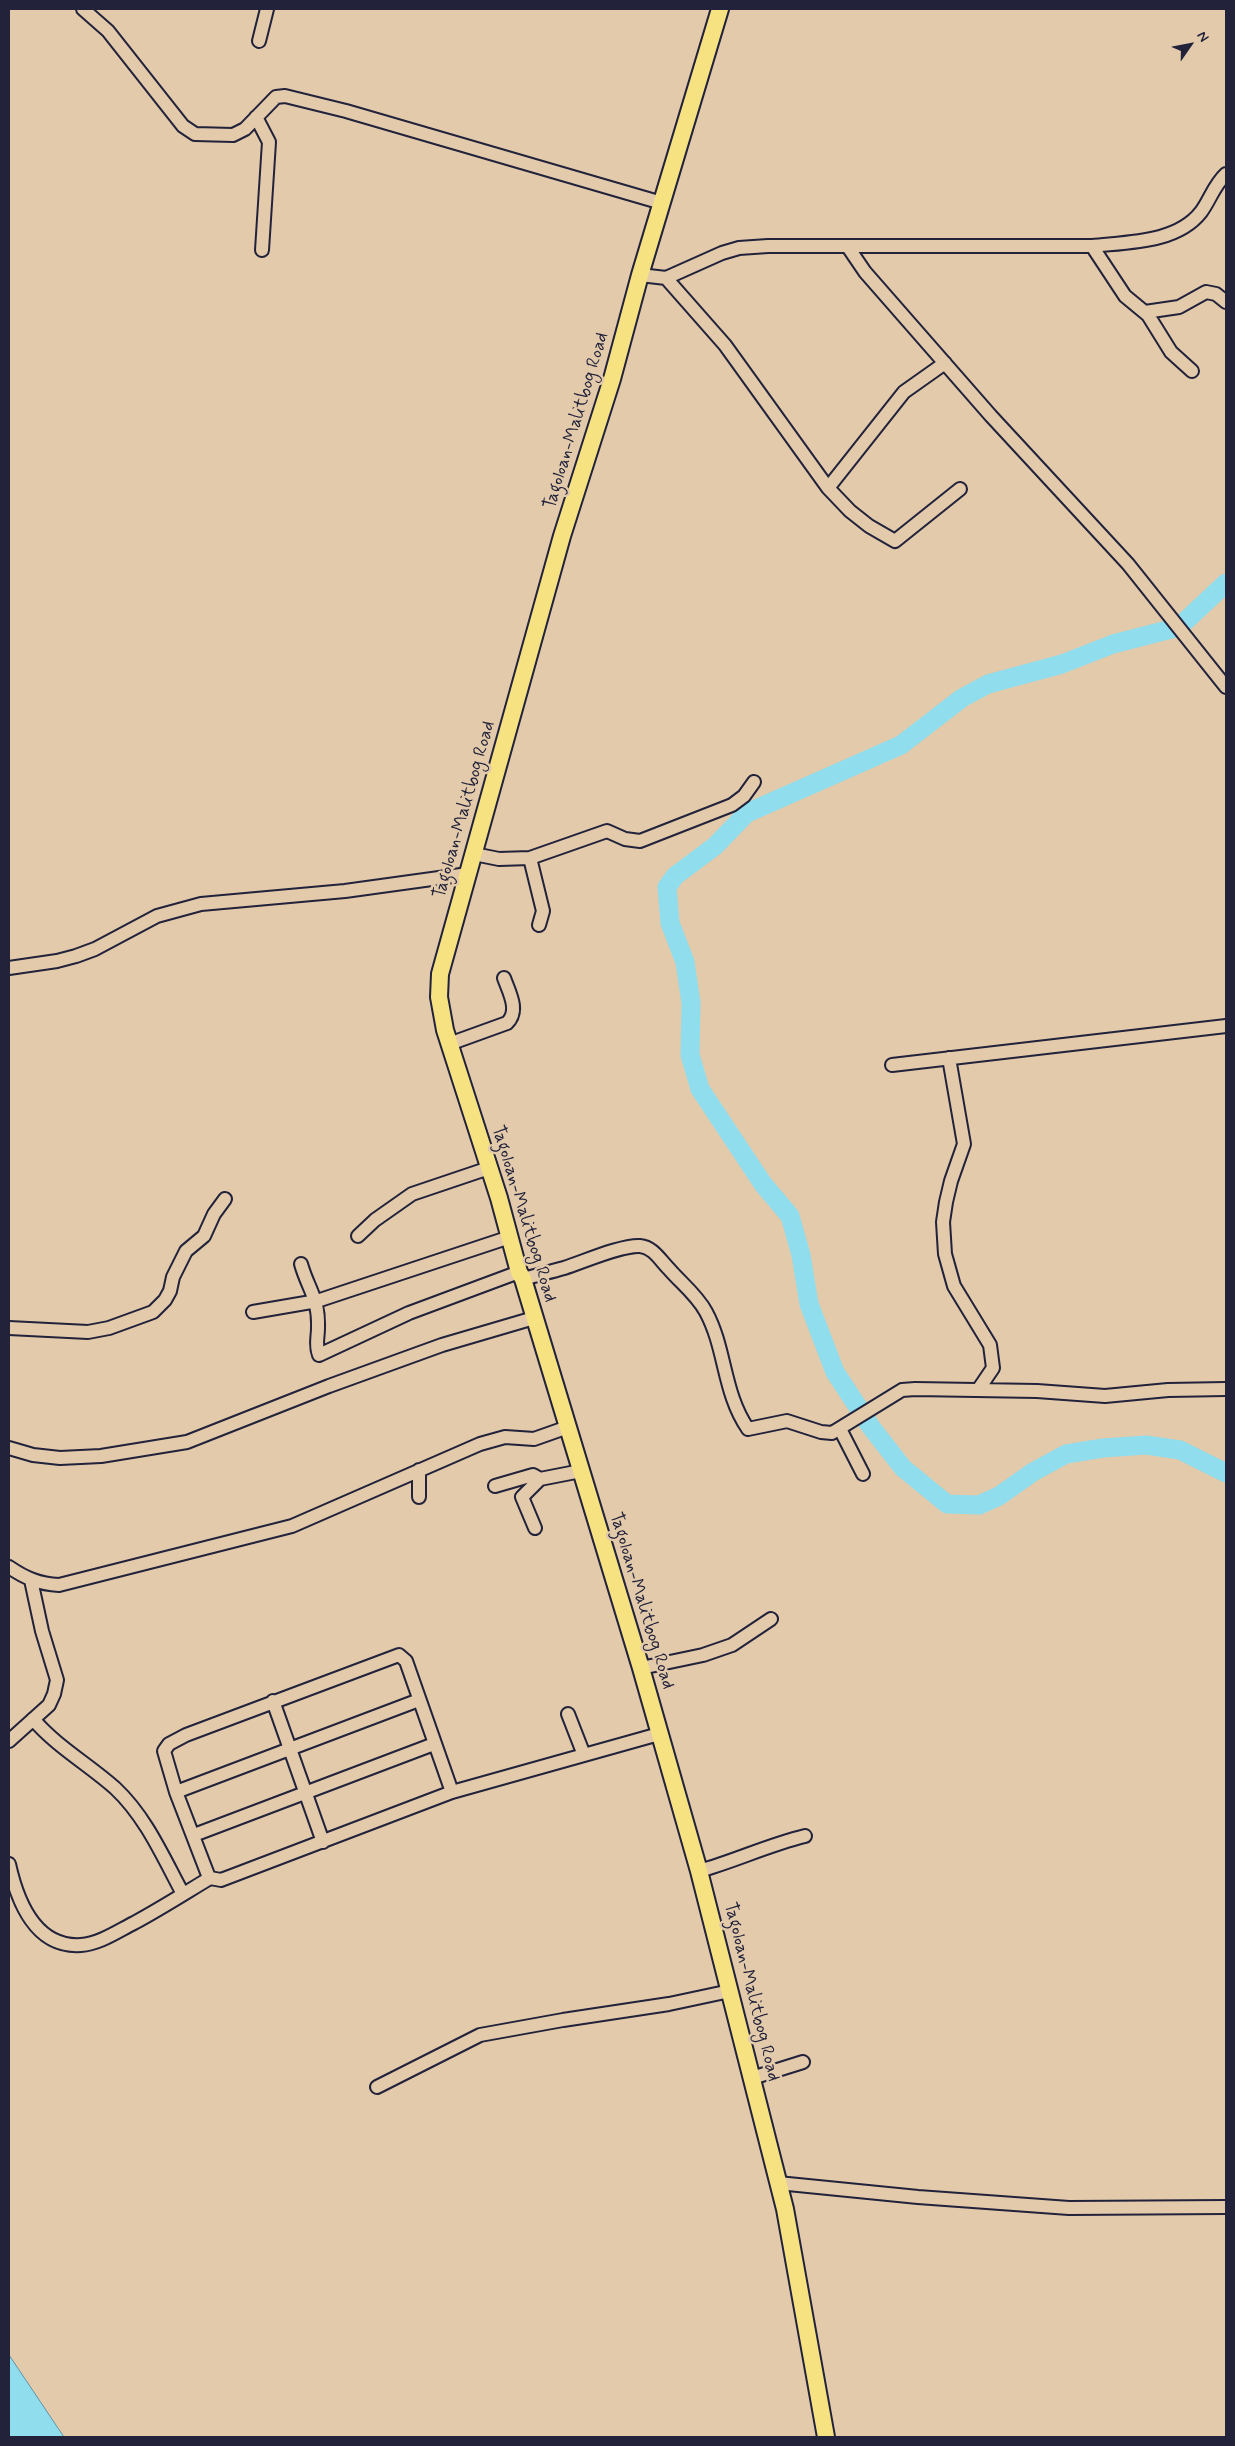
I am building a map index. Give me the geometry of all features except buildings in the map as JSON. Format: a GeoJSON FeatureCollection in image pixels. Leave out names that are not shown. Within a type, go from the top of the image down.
{"type":"FeatureCollection","features":[{"type":"Feature","properties":{"kind":"main road","name":"Tagoloan-Malitbog Road"},"geometry":{"type":"LineString","coordinates":[[720,9],[640,275],[612,379],[562,536],[440,974],[439,997],[441,1015],[449,1044],[489,1168],[642,1668],[658,1734],[699,1871],[785,2209],[826,2437]]}},
{"type":"Feature","properties":{"kind":"street"},"geometry":{"type":"LineString","coordinates":[[84,9],[108,31],[183,126],[195,134],[233,135],[244,129],[276,97],[285,96],[346,110],[662,203]]}},
{"type":"Feature","properties":{"kind":"street"},"geometry":{"type":"LineString","coordinates":[[95,20],[103,9]]}},
{"type":"Feature","properties":{"kind":"street"},"geometry":{"type":"LineString","coordinates":[[260,41],[267,9]]}},
{"type":"Feature","properties":{"kind":"street"},"geometry":{"type":"LineString","coordinates":[[256,117],[269,142],[262,250]]}},
{"type":"Feature","properties":{"kind":"street"},"geometry":{"type":"LineString","coordinates":[[640,275],[666,278],[722,253],[740,248],[768,246],[1092,246],[1138,241],[1178,232],[1202,211],[1218,181],[1226,174]]}},
{"type":"Feature","properties":{"kind":"street"},"geometry":{"type":"LineString","coordinates":[[1092,246],[1125,296],[1144,312],[1171,352],[1192,371]]}},
{"type":"Feature","properties":{"kind":"street"},"geometry":{"type":"LineString","coordinates":[[848,247],[865,272],[945,363],[1128,564],[1226,687]]}},
{"type":"Feature","properties":{"kind":"street"},"geometry":{"type":"LineString","coordinates":[[666,278],[725,345],[828,488],[855,516],[895,541],[960,489]]}},
{"type":"Feature","properties":{"kind":"street"},"geometry":{"type":"LineString","coordinates":[[1144,312],[1179,306],[1206,292],[1216,294],[1226,302]]}},
{"type":"Feature","properties":{"kind":"street"},"geometry":{"type":"LineString","coordinates":[[828,488],[904,392],[945,363]]}},
{"type":"Feature","properties":{"kind":"street"},"geometry":{"type":"LineString","coordinates":[[474,854],[499,859],[530,858],[607,831],[635,841],[666,832],[732,805],[744,796],[754,782]]}},
{"type":"Feature","properties":{"kind":"street"},"geometry":{"type":"LineString","coordinates":[[530,858],[542,911],[539,925]]}},
{"type":"Feature","properties":{"kind":"street"},"geometry":{"type":"LineString","coordinates":[[9,968],[57,961],[76,956],[157,916],[201,904],[345,891],[468,874]]}},
{"type":"Feature","properties":{"kind":"street"},"geometry":{"type":"LineString","coordinates":[[449,1044],[507,1023],[511,1019],[513,1009],[504,978]]}},
{"type":"Feature","properties":{"kind":"street"},"geometry":{"type":"LineString","coordinates":[[892,1065],[1080,1045],[1226,1026]]}},
{"type":"Feature","properties":{"kind":"street"},"geometry":{"type":"LineString","coordinates":[[949,1058],[964,1144],[951,1180],[943,1222],[943,1240],[949,1272],[954,1286],[987,1339],[993,1358],[993,1368],[978,1390]]}},
{"type":"Feature","properties":{"kind":"street"},"geometry":{"type":"LineString","coordinates":[[358,1236],[375,1220],[412,1194],[489,1168]]}},
{"type":"Feature","properties":{"kind":"street"},"geometry":{"type":"LineString","coordinates":[[9,1328],[88,1332],[109,1328],[153,1312],[170,1292],[173,1277],[186,1251],[204,1236],[214,1214],[225,1199]]}},
{"type":"Feature","properties":{"kind":"street"},"geometry":{"type":"LineString","coordinates":[[253,1312],[317,1301],[510,1236]]}},
{"type":"Feature","properties":{"kind":"street"},"geometry":{"type":"LineString","coordinates":[[301,1264],[317,1301],[318,1326],[316,1342],[320,1355],[409,1313],[521,1276],[616,1251],[638,1246],[647,1247],[655,1253],[693,1294],[706,1312],[713,1328],[733,1402],[748,1429],[787,1421],[826,1433],[840,1429],[902,1390],[908,1389],[1037,1391],[1105,1396],[1168,1390],[1226,1389]]}},
{"type":"Feature","properties":{"kind":"street"},"geometry":{"type":"LineString","coordinates":[[9,1448],[33,1455],[60,1458],[92,1457],[187,1442],[329,1386],[442,1346],[534,1318]]}},
{"type":"Feature","properties":{"kind":"street"},"geometry":{"type":"LineString","coordinates":[[9,1566],[31,1580],[44,1584],[60,1585],[292,1526],[451,1456],[504,1437],[534,1439],[568,1427]]}},
{"type":"Feature","properties":{"kind":"street"},"geometry":{"type":"LineString","coordinates":[[840,1429],[863,1474]]}},
{"type":"Feature","properties":{"kind":"street"},"geometry":{"type":"LineString","coordinates":[[419,1470],[419,1497]]}},
{"type":"Feature","properties":{"kind":"street"},"geometry":{"type":"LineString","coordinates":[[495,1486],[528,1476],[540,1479],[581,1471]]}},
{"type":"Feature","properties":{"kind":"street"},"geometry":{"type":"LineString","coordinates":[[535,1528],[522,1497],[540,1479]]}},
{"type":"Feature","properties":{"kind":"street"},"geometry":{"type":"LineString","coordinates":[[9,1742],[49,1704],[54,1694],[57,1680],[42,1631],[31,1580]]}},
{"type":"Feature","properties":{"kind":"street"},"geometry":{"type":"LineString","coordinates":[[642,1668],[703,1655],[732,1645],[771,1619]]}},
{"type":"Feature","properties":{"kind":"street"},"geometry":{"type":"LineString","coordinates":[[210,1878],[176,1792],[163,1753],[169,1744],[186,1734],[399,1655],[406,1661],[452,1792]]}},
{"type":"Feature","properties":{"kind":"street"},"geometry":{"type":"LineString","coordinates":[[176,1792],[419,1700]]}},
{"type":"Feature","properties":{"kind":"street"},"geometry":{"type":"LineString","coordinates":[[273,1701],[288,1749],[324,1842]]}},
{"type":"Feature","properties":{"kind":"street"},"geometry":{"type":"LineString","coordinates":[[568,1714],[584,1755]]}},
{"type":"Feature","properties":{"kind":"street"},"geometry":{"type":"LineString","coordinates":[[33,1719],[62,1748],[125,1798],[152,1836],[182,1894]]}},
{"type":"Feature","properties":{"kind":"street"},"geometry":{"type":"LineString","coordinates":[[9,1864],[14,1888],[28,1916],[39,1931],[51,1940],[66,1944],[82,1945],[108,1936],[210,1878],[221,1880],[452,1792],[658,1734]]}},
{"type":"Feature","properties":{"kind":"street"},"geometry":{"type":"LineString","coordinates":[[194,1835],[434,1744]]}},
{"type":"Feature","properties":{"kind":"street"},"geometry":{"type":"LineString","coordinates":[[699,1871],[722,1865],[772,1844],[805,1836]]}},
{"type":"Feature","properties":{"kind":"street"},"geometry":{"type":"LineString","coordinates":[[377,2087],[480,2035],[669,2004],[730,1991]]}},
{"type":"Feature","properties":{"kind":"street"},"geometry":{"type":"LineString","coordinates":[[752,2078],[803,2062]]}},
{"type":"Feature","properties":{"kind":"street"},"geometry":{"type":"LineString","coordinates":[[778,2183],[918,2197],[1069,2208],[1226,2207]]}},
{"type":"Feature","properties":{"kind":"water"},"geometry":{"type":"Polygon","coordinates":[[[9,2355],[64,2437],[9,2437],[9,2355]]]}},
{"type":"Feature","properties":{"kind":"waterway"},"geometry":{"type":"LineString","coordinates":[[1226,583],[1179,627],[1113,644],[1062,664],[988,684],[962,698],[901,745],[747,813],[715,846],[675,876],[667,887],[670,923],[685,962],[691,1003],[690,1055],[700,1089],[763,1184],[790,1216],[801,1255],[809,1304],[835,1372],[871,1427],[903,1468],[947,1504],[979,1505],[999,1496],[1033,1472],[1066,1454],[1103,1448],[1146,1445],[1180,1450],[1226,1473]]}}]}
